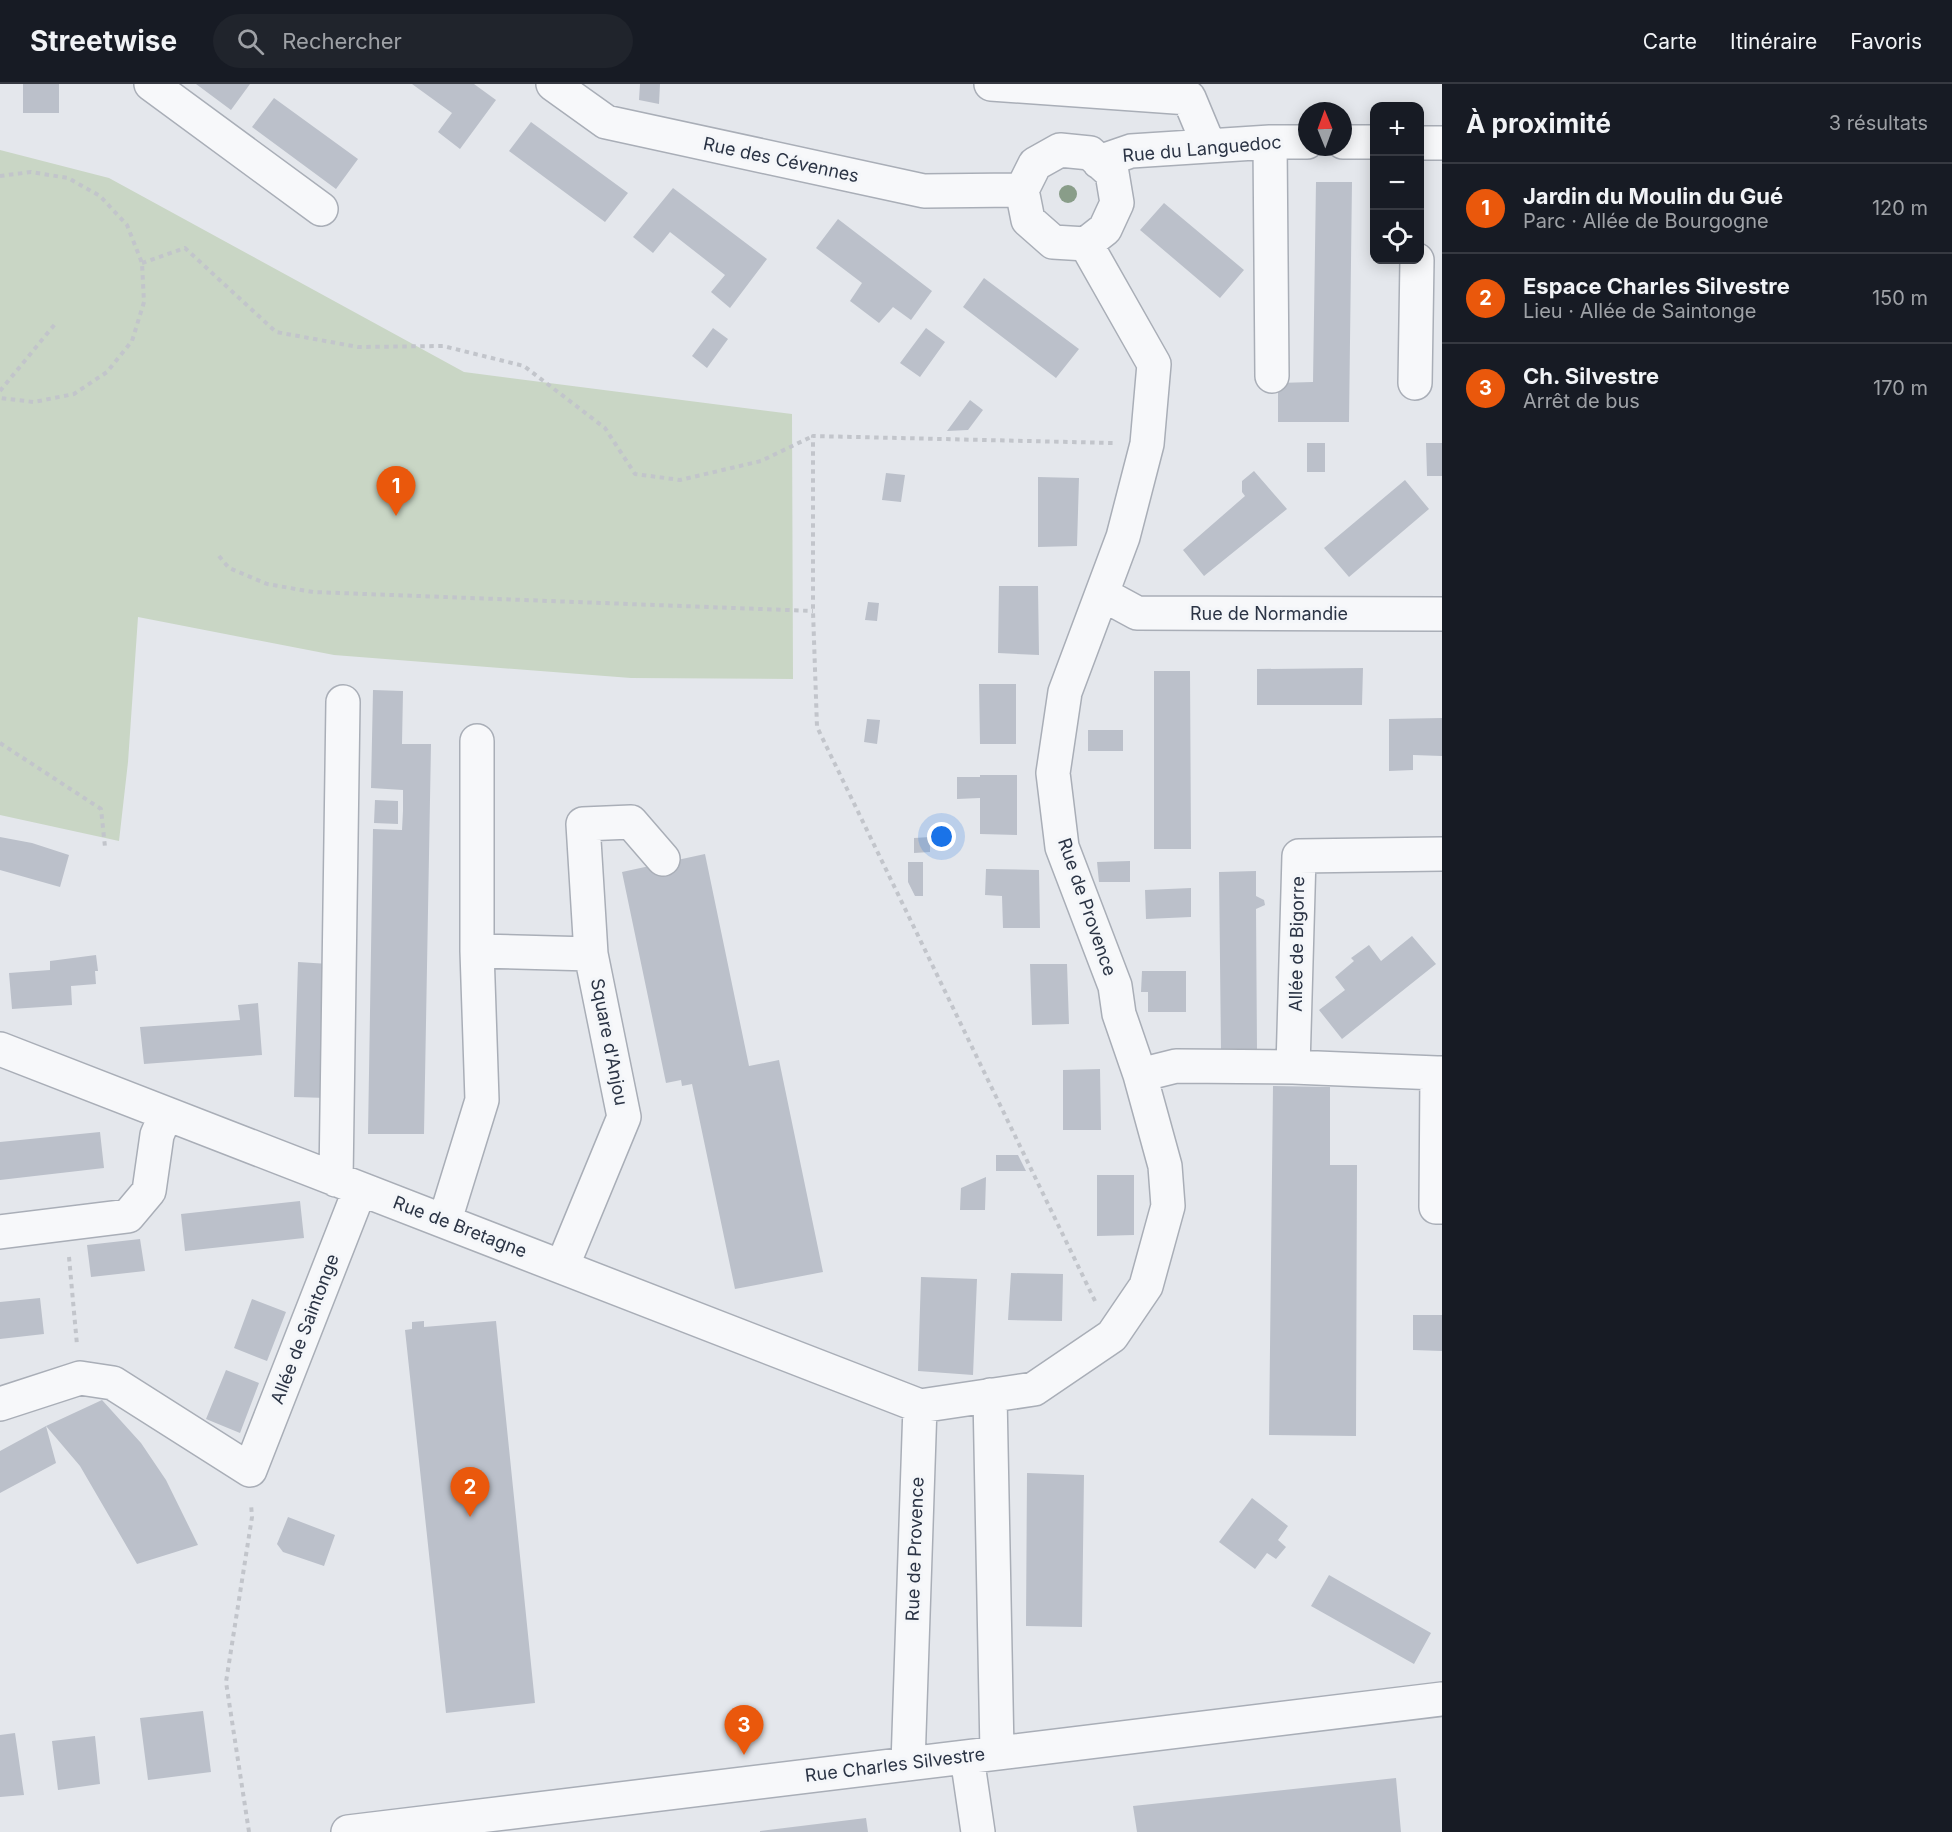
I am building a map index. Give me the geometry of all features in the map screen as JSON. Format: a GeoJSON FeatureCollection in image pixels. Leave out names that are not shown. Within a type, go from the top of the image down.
{"type":"FeatureCollection","features":[{"type":"Feature","properties":{"kind":"street"},"geometry":{"type":"LineString","coordinates":[[151,84],[321,209]]}},
{"type":"Feature","properties":{"kind":"street","name":"Rue des Cévennes"},"geometry":{"type":"LineString","coordinates":[[553,84],[606,122],[924,191],[1022,190]]}},
{"type":"Feature","properties":{"kind":"street"},"geometry":{"type":"LineString","coordinates":[[992,84],[1189,98],[1209,146]]}},
{"type":"Feature","properties":{"kind":"street"},"geometry":{"type":"LineString","coordinates":[[1270,142],[1272,376]]}},
{"type":"Feature","properties":{"kind":"street","name":"Rue du Languedoc"},"geometry":{"type":"LineString","coordinates":[[1099,162],[1131,151],[1298,142]]}},
{"type":"Feature","properties":{"kind":"street"},"geometry":{"type":"LineString","coordinates":[[1352,142],[1370,142]]}},
{"type":"Feature","properties":{"kind":"street"},"geometry":{"type":"LineString","coordinates":[[1424,143],[1442,143]]}},
{"type":"Feature","properties":{"kind":"street"},"geometry":{"type":"LineString","coordinates":[[1060,150],[1090,153],[1099,162],[1112,173],[1117,202],[1105,229],[1086,244],[1053,242],[1028,220],[1022,190],[1035,164],[1060,150]]}},
{"type":"Feature","properties":{"kind":"street","name":"Rue de Provence"},"geometry":{"type":"LineString","coordinates":[[908,1764],[920,1406],[1034,1389],[1112,1336],[1146,1286],[1168,1206],[1165,1166],[1140,1075],[1119,1014],[1115,986],[1062,847],[1053,773],[1065,692],[1123,537],[1147,444],[1154,364],[1086,244]]}},
{"type":"Feature","properties":{"kind":"street"},"geometry":{"type":"LineString","coordinates":[[1415,383],[1417,264]]}},
{"type":"Feature","properties":{"kind":"street","name":"Rue de Normandie"},"geometry":{"type":"LineString","coordinates":[[1102,594],[1137,613],[1442,614]]}},
{"type":"Feature","properties":{"kind":"street"},"geometry":{"type":"LineString","coordinates":[[343,702],[348,1184]]}},
{"type":"Feature","properties":{"kind":"street"},"geometry":{"type":"LineString","coordinates":[[445,1220],[482,1100],[477,951],[477,741]]}},
{"type":"Feature","properties":{"kind":"street"},"geometry":{"type":"LineString","coordinates":[[591,954],[583,824],[631,822],[663,859]]}},
{"type":"Feature","properties":{"kind":"street","name":"Allée de Bigorre"},"geometry":{"type":"LineString","coordinates":[[1293,1067],[1299,855],[1442,854]]}},
{"type":"Feature","properties":{"kind":"street","name":"Square d'Anjou"},"geometry":{"type":"LineString","coordinates":[[477,951],[591,954],[624,1117],[562,1268]]}},
{"type":"Feature","properties":{"kind":"street","name":"Rue de Bretagne"},"geometry":{"type":"LineString","coordinates":[[0,1049],[920,1406]]}},
{"type":"Feature","properties":{"kind":"street"},"geometry":{"type":"LineString","coordinates":[[1140,1075],[1176,1066],[1293,1067],[1439,1073],[1436,1207],[1442,1207]]}},
{"type":"Feature","properties":{"kind":"street"},"geometry":{"type":"LineString","coordinates":[[0,1232],[128,1216],[149,1191],[157,1136],[166,1114]]}},
{"type":"Feature","properties":{"kind":"street","name":"Allée de Saintonge"},"geometry":{"type":"LineString","coordinates":[[80,1378],[113,1383],[250,1470],[348,1184]]}},
{"type":"Feature","properties":{"kind":"street"},"geometry":{"type":"LineString","coordinates":[[0,1404],[80,1378]]}},
{"type":"Feature","properties":{"kind":"street"},"geometry":{"type":"LineString","coordinates":[[978,1832],[982,1754],[990,1395]]}},
{"type":"Feature","properties":{"kind":"street","name":"Rue Charles Silvestre"},"geometry":{"type":"LineString","coordinates":[[348,1832],[1442,1699]]}},
{"type":"Feature","properties":{"kind":"path"},"geometry":{"type":"LineString","coordinates":[[0,176],[31,172],[68,178],[100,196],[127,225],[142,263],[144,302],[132,341],[107,372],[74,394],[34,402],[0,398]]}},
{"type":"Feature","properties":{"kind":"path"},"geometry":{"type":"LineString","coordinates":[[142,263],[185,248],[276,332],[358,347],[443,346],[524,366],[605,428],[635,474],[680,480],[762,461],[813,436],[1147,444]]}},
{"type":"Feature","properties":{"kind":"path"},"geometry":{"type":"LineString","coordinates":[[0,391],[55,324]]}},
{"type":"Feature","properties":{"kind":"path"},"geometry":{"type":"LineString","coordinates":[[813,436],[813,610],[817,727],[1112,1336]]}},
{"type":"Feature","properties":{"kind":"path"},"geometry":{"type":"LineString","coordinates":[[219,556],[229,568],[267,584],[313,592],[813,610]]}},
{"type":"Feature","properties":{"kind":"path"},"geometry":{"type":"LineString","coordinates":[[0,743],[101,809],[105,847]]}},
{"type":"Feature","properties":{"kind":"path"},"geometry":{"type":"LineString","coordinates":[[66,1223],[80,1378]]}},
{"type":"Feature","properties":{"kind":"path"},"geometry":{"type":"LineString","coordinates":[[249,1832],[226,1682],[252,1517]]}},
{"type":"Feature","properties":{"kind":"green space"},"geometry":{"type":"Polygon","coordinates":[[[0,150],[109,178],[464,372],[792,414],[793,679],[631,678],[334,655],[138,617],[128,762],[119,841],[0,815],[0,150]]]}},
{"type":"Feature","properties":{"kind":"building"},"geometry":{"type":"Polygon","coordinates":[[[23,84],[59,84],[59,113],[23,113],[23,84]]]}},
{"type":"Feature","properties":{"kind":"building"},"geometry":{"type":"Polygon","coordinates":[[[196,84],[250,84],[231,110],[196,84]]]}},
{"type":"Feature","properties":{"kind":"building"},"geometry":{"type":"Polygon","coordinates":[[[412,84],[474,84],[496,100],[460,149],[438,132],[452,113],[412,84]]]}},
{"type":"Feature","properties":{"kind":"building"},"geometry":{"type":"Polygon","coordinates":[[[640,84],[660,84],[659,104],[639,100],[640,84]]]}},
{"type":"Feature","properties":{"kind":"building"},"geometry":{"type":"Polygon","coordinates":[[[274,98],[358,159],[336,189],[252,127],[274,98]]]}},
{"type":"Feature","properties":{"kind":"building"},"geometry":{"type":"Polygon","coordinates":[[[531,122],[628,193],[605,222],[509,151],[531,122]]]}},
{"type":"Feature","properties":{"kind":"building"},"geometry":{"type":"Polygon","coordinates":[[[1316,182],[1352,182],[1349,422],[1278,422],[1278,383],[1313,382],[1316,182]]]}},
{"type":"Feature","properties":{"kind":"building"},"geometry":{"type":"Polygon","coordinates":[[[673,188],[767,259],[730,308],[711,292],[725,275],[670,232],[653,253],[633,237],[673,188]]]}},
{"type":"Feature","properties":{"kind":"building"},"geometry":{"type":"Polygon","coordinates":[[[1164,203],[1244,270],[1220,298],[1140,230],[1164,203]]]}},
{"type":"Feature","properties":{"kind":"building"},"geometry":{"type":"Polygon","coordinates":[[[838,219],[932,291],[911,320],[893,307],[879,323],[850,301],[862,283],[816,248],[838,219]]]}},
{"type":"Feature","properties":{"kind":"building"},"geometry":{"type":"Polygon","coordinates":[[[984,278],[1079,349],[1056,378],[963,307],[984,278]]]}},
{"type":"Feature","properties":{"kind":"building"},"geometry":{"type":"Polygon","coordinates":[[[713,328],[728,339],[707,368],[692,356],[713,328]]]}},
{"type":"Feature","properties":{"kind":"building"},"geometry":{"type":"Polygon","coordinates":[[[926,328],[945,342],[920,377],[900,363],[926,328]]]}},
{"type":"Feature","properties":{"kind":"building"},"geometry":{"type":"Polygon","coordinates":[[[970,400],[983,410],[968,430],[947,431],[970,400]]]}},
{"type":"Feature","properties":{"kind":"building"},"geometry":{"type":"Polygon","coordinates":[[[1307,443],[1325,443],[1325,472],[1307,472],[1307,443]]]}},
{"type":"Feature","properties":{"kind":"building"},"geometry":{"type":"Polygon","coordinates":[[[1426,443],[1442,443],[1442,476],[1427,476],[1426,443]]]}},
{"type":"Feature","properties":{"kind":"building"},"geometry":{"type":"Polygon","coordinates":[[[1254,471],[1287,509],[1204,576],[1183,550],[1245,496],[1242,492],[1242,481],[1254,471]]]}},
{"type":"Feature","properties":{"kind":"building"},"geometry":{"type":"Polygon","coordinates":[[[886,473],[905,475],[901,502],[882,500],[886,473]]]}},
{"type":"Feature","properties":{"kind":"building"},"geometry":{"type":"Polygon","coordinates":[[[1038,477],[1079,478],[1077,546],[1038,547],[1038,477]]]}},
{"type":"Feature","properties":{"kind":"building"},"geometry":{"type":"Polygon","coordinates":[[[1405,480],[1429,509],[1349,577],[1324,548],[1405,480]]]}},
{"type":"Feature","properties":{"kind":"building"},"geometry":{"type":"Polygon","coordinates":[[[999,586],[1038,586],[1039,655],[998,653],[999,586]]]}},
{"type":"Feature","properties":{"kind":"building"},"geometry":{"type":"Polygon","coordinates":[[[868,602],[879,603],[877,621],[865,620],[868,602]]]}},
{"type":"Feature","properties":{"kind":"building"},"geometry":{"type":"Polygon","coordinates":[[[1363,668],[1362,705],[1257,705],[1257,669],[1363,668]]]}},
{"type":"Feature","properties":{"kind":"building"},"geometry":{"type":"Polygon","coordinates":[[[1154,671],[1190,671],[1191,849],[1154,849],[1154,671]]]}},
{"type":"Feature","properties":{"kind":"building"},"geometry":{"type":"Polygon","coordinates":[[[979,684],[1016,684],[1016,744],[980,744],[979,684]]]}},
{"type":"Feature","properties":{"kind":"building"},"geometry":{"type":"Polygon","coordinates":[[[373,690],[403,691],[402,744],[431,744],[424,1134],[368,1134],[373,829],[402,830],[403,811],[403,790],[371,788],[373,690]]]}},
{"type":"Feature","properties":{"kind":"building"},"geometry":{"type":"Polygon","coordinates":[[[1442,718],[1442,756],[1413,755],[1413,770],[1389,771],[1389,719],[1442,718]]]}},
{"type":"Feature","properties":{"kind":"building"},"geometry":{"type":"Polygon","coordinates":[[[867,719],[880,720],[877,744],[864,742],[867,719]]]}},
{"type":"Feature","properties":{"kind":"building"},"geometry":{"type":"Polygon","coordinates":[[[1088,730],[1123,730],[1123,751],[1088,751],[1088,730]]]}},
{"type":"Feature","properties":{"kind":"building"},"geometry":{"type":"Polygon","coordinates":[[[980,775],[1017,775],[1017,835],[980,834],[980,798],[957,799],[957,777],[980,777],[980,775]]]}},
{"type":"Feature","properties":{"kind":"building"},"geometry":{"type":"Polygon","coordinates":[[[375,800],[398,801],[398,824],[374,823],[375,800]]]}},
{"type":"Feature","properties":{"kind":"building"},"geometry":{"type":"Polygon","coordinates":[[[0,837],[32,843],[69,855],[60,887],[0,870],[0,837]]]}},
{"type":"Feature","properties":{"kind":"building"},"geometry":{"type":"Polygon","coordinates":[[[930,837],[930,852],[914,853],[914,838],[930,837]]]}},
{"type":"Feature","properties":{"kind":"building"},"geometry":{"type":"Polygon","coordinates":[[[705,854],[749,1066],[779,1060],[823,1272],[735,1289],[692,1084],[682,1086],[681,1080],[666,1083],[622,872],[705,854]]]}},
{"type":"Feature","properties":{"kind":"building"},"geometry":{"type":"Polygon","coordinates":[[[1130,861],[1130,882],[1099,882],[1097,862],[1130,861]]]}},
{"type":"Feature","properties":{"kind":"building"},"geometry":{"type":"Polygon","coordinates":[[[908,862],[923,862],[923,896],[915,896],[908,882],[908,862]]]}},
{"type":"Feature","properties":{"kind":"building"},"geometry":{"type":"Polygon","coordinates":[[[986,869],[1039,870],[1040,928],[1003,928],[1002,896],[985,895],[986,869]]]}},
{"type":"Feature","properties":{"kind":"building"},"geometry":{"type":"Polygon","coordinates":[[[1256,871],[1256,896],[1264,900],[1265,905],[1256,909],[1257,1050],[1221,1050],[1219,872],[1256,871]]]}},
{"type":"Feature","properties":{"kind":"building"},"geometry":{"type":"Polygon","coordinates":[[[1191,888],[1191,917],[1146,919],[1145,890],[1191,888]]]}},
{"type":"Feature","properties":{"kind":"building"},"geometry":{"type":"Polygon","coordinates":[[[1412,936],[1436,964],[1342,1039],[1319,1010],[1345,990],[1335,977],[1354,961],[1351,958],[1369,945],[1381,961],[1412,936]]]}},
{"type":"Feature","properties":{"kind":"building"},"geometry":{"type":"Polygon","coordinates":[[[96,955],[98,971],[95,971],[96,984],[71,986],[72,1005],[12,1009],[9,973],[50,970],[50,961],[96,955]]]}},
{"type":"Feature","properties":{"kind":"building"},"geometry":{"type":"Polygon","coordinates":[[[298,962],[329,964],[327,1098],[294,1097],[298,962]]]}},
{"type":"Feature","properties":{"kind":"building"},"geometry":{"type":"Polygon","coordinates":[[[1030,964],[1067,964],[1069,1024],[1032,1025],[1030,964]]]}},
{"type":"Feature","properties":{"kind":"building"},"geometry":{"type":"Polygon","coordinates":[[[1142,971],[1186,971],[1186,1012],[1148,1012],[1148,992],[1141,992],[1142,971]]]}},
{"type":"Feature","properties":{"kind":"building"},"geometry":{"type":"Polygon","coordinates":[[[258,1003],[262,1055],[144,1064],[140,1027],[240,1020],[238,1005],[258,1003]]]}},
{"type":"Feature","properties":{"kind":"building"},"geometry":{"type":"Polygon","coordinates":[[[1100,1069],[1101,1130],[1063,1130],[1063,1070],[1100,1069]]]}},
{"type":"Feature","properties":{"kind":"building"},"geometry":{"type":"Polygon","coordinates":[[[1273,1086],[1330,1087],[1330,1165],[1357,1165],[1356,1436],[1269,1435],[1273,1086]]]}},
{"type":"Feature","properties":{"kind":"building"},"geometry":{"type":"Polygon","coordinates":[[[100,1132],[104,1168],[0,1180],[0,1142],[100,1132]]]}},
{"type":"Feature","properties":{"kind":"building"},"geometry":{"type":"Polygon","coordinates":[[[996,1155],[1018,1155],[1026,1171],[996,1171],[996,1155]]]}},
{"type":"Feature","properties":{"kind":"building"},"geometry":{"type":"Polygon","coordinates":[[[1097,1175],[1134,1175],[1134,1235],[1097,1236],[1097,1175]]]}},
{"type":"Feature","properties":{"kind":"building"},"geometry":{"type":"Polygon","coordinates":[[[986,1177],[985,1210],[960,1210],[961,1188],[986,1177]]]}},
{"type":"Feature","properties":{"kind":"building"},"geometry":{"type":"Polygon","coordinates":[[[300,1201],[304,1238],[185,1251],[181,1214],[300,1201]]]}},
{"type":"Feature","properties":{"kind":"building"},"geometry":{"type":"Polygon","coordinates":[[[140,1239],[145,1271],[91,1277],[87,1245],[140,1239]]]}},
{"type":"Feature","properties":{"kind":"building"},"geometry":{"type":"Polygon","coordinates":[[[1011,1273],[1063,1274],[1062,1321],[1008,1320],[1011,1273]]]}},
{"type":"Feature","properties":{"kind":"building"},"geometry":{"type":"Polygon","coordinates":[[[921,1277],[977,1279],[973,1375],[918,1371],[921,1277]]]}},
{"type":"Feature","properties":{"kind":"building"},"geometry":{"type":"Polygon","coordinates":[[[40,1298],[44,1334],[0,1339],[0,1302],[40,1298]]]}},
{"type":"Feature","properties":{"kind":"building"},"geometry":{"type":"Polygon","coordinates":[[[252,1299],[286,1312],[267,1361],[234,1348],[252,1299]]]}},
{"type":"Feature","properties":{"kind":"building"},"geometry":{"type":"Polygon","coordinates":[[[1413,1315],[1442,1315],[1442,1351],[1413,1350],[1413,1315]]]}},
{"type":"Feature","properties":{"kind":"building"},"geometry":{"type":"Polygon","coordinates":[[[424,1321],[424,1327],[496,1321],[535,1703],[446,1713],[405,1330],[412,1329],[412,1322],[424,1321]]]}},
{"type":"Feature","properties":{"kind":"building"},"geometry":{"type":"Polygon","coordinates":[[[226,1370],[259,1383],[240,1433],[206,1419],[226,1370]]]}},
{"type":"Feature","properties":{"kind":"building"},"geometry":{"type":"Polygon","coordinates":[[[102,1400],[141,1443],[166,1480],[198,1545],[137,1564],[80,1466],[46,1426],[102,1400]]]}},
{"type":"Feature","properties":{"kind":"building"},"geometry":{"type":"Polygon","coordinates":[[[46,1426],[56,1463],[0,1493],[0,1451],[46,1426]]]}},
{"type":"Feature","properties":{"kind":"building"},"geometry":{"type":"Polygon","coordinates":[[[1027,1473],[1084,1475],[1082,1627],[1026,1626],[1027,1473]]]}},
{"type":"Feature","properties":{"kind":"building"},"geometry":{"type":"Polygon","coordinates":[[[1252,1498],[1288,1526],[1278,1540],[1286,1547],[1276,1559],[1267,1553],[1255,1569],[1219,1542],[1252,1498]]]}},
{"type":"Feature","properties":{"kind":"building"},"geometry":{"type":"Polygon","coordinates":[[[288,1517],[335,1535],[324,1566],[283,1552],[277,1544],[288,1517]]]}},
{"type":"Feature","properties":{"kind":"building"},"geometry":{"type":"Polygon","coordinates":[[[1329,1575],[1431,1633],[1414,1664],[1311,1606],[1329,1575]]]}},
{"type":"Feature","properties":{"kind":"building"},"geometry":{"type":"Polygon","coordinates":[[[203,1711],[211,1772],[148,1780],[140,1718],[203,1711]]]}},
{"type":"Feature","properties":{"kind":"building"},"geometry":{"type":"Polygon","coordinates":[[[15,1733],[24,1795],[0,1797],[0,1735],[15,1733]]]}},
{"type":"Feature","properties":{"kind":"building"},"geometry":{"type":"Polygon","coordinates":[[[95,1736],[100,1784],[58,1790],[52,1741],[95,1736]]]}},
{"type":"Feature","properties":{"kind":"building"},"geometry":{"type":"Polygon","coordinates":[[[1396,1778],[1401,1832],[1137,1832],[1133,1806],[1396,1778]]]}},
{"type":"Feature","properties":{"kind":"building"},"geometry":{"type":"Polygon","coordinates":[[[866,1818],[868,1832],[760,1832],[760,1831],[866,1818]]]}},
{"type":"Feature","properties":{"kind":"place","name":"Jardin du Moulin du Gué"},"geometry":{"type":"Point","coordinates":[396,516]}},
{"type":"Feature","properties":{"kind":"place","name":"Espace Charles Silvestre"},"geometry":{"type":"Point","coordinates":[470,1517]}},
{"type":"Feature","properties":{"kind":"place","name":"Ch. Silvestre"},"geometry":{"type":"Point","coordinates":[744,1755]}}]}
